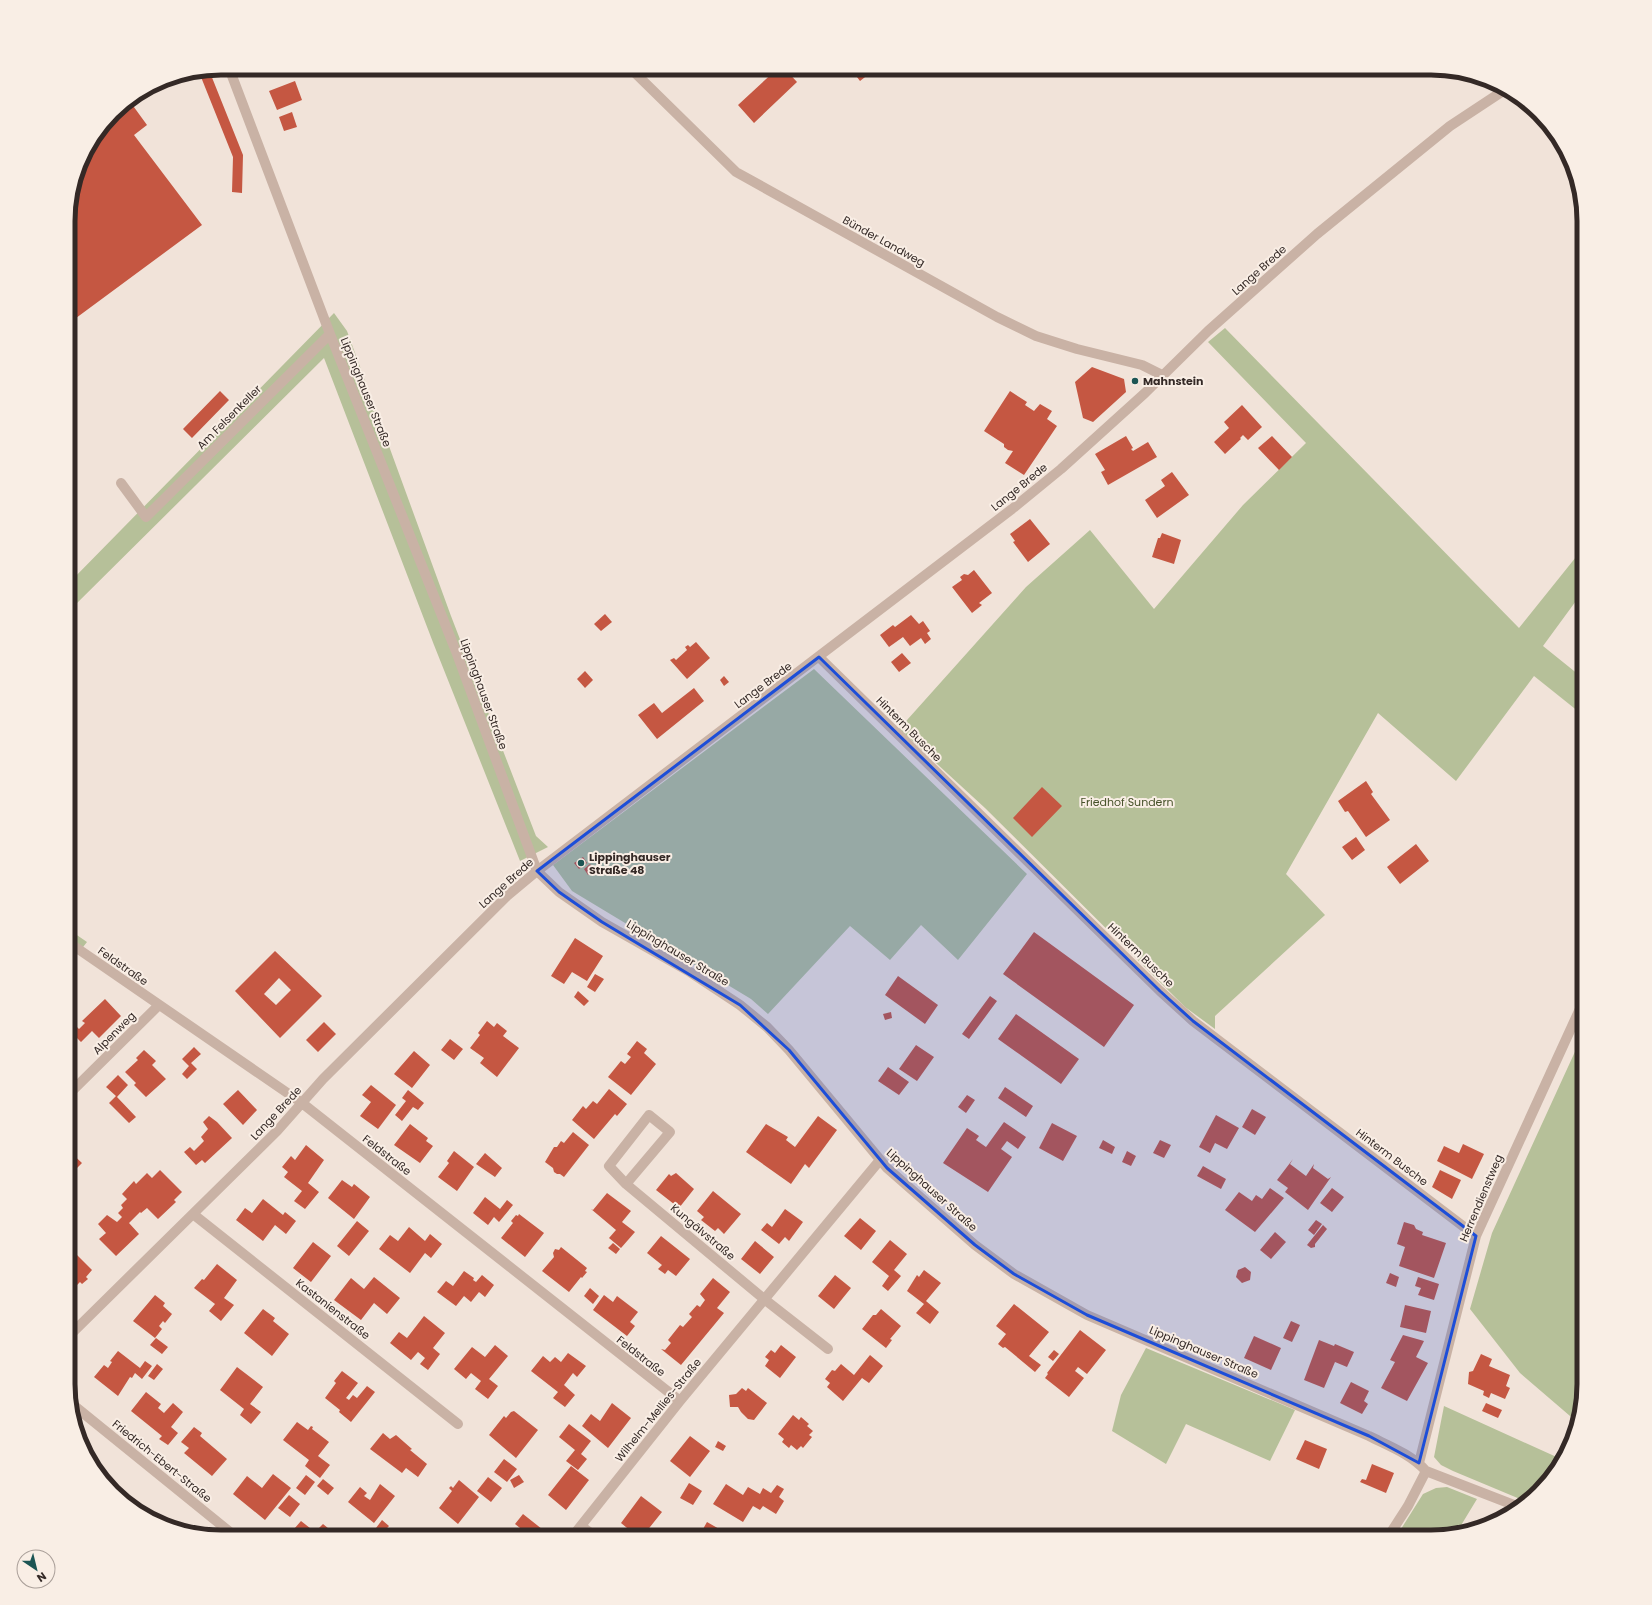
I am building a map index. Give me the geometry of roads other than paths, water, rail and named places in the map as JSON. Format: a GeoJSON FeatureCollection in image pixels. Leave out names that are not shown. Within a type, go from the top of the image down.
{"type":"FeatureCollection","features":[{"type":"Feature","properties":{"kind":"street","name":"Lippinghauser Straße"},"geometry":{"type":"LineString","coordinates":[[232,75],[330,334],[457,654],[537,871],[559,892],[602,922],[690,972],[740,1004],[789,1050],[880,1160],[975,1245],[1039,1289],[1087,1315],[1369,1436],[1400,1451],[1419,1463],[1426,1471],[1513,1505]]}},
{"type":"Feature","properties":{"kind":"street","name":"Bünder Landweg"},"geometry":{"type":"LineString","coordinates":[[637,75],[736,172],[1004,320],[1036,336],[1077,349],[1142,364],[1162,375]]}},
{"type":"Feature","properties":{"kind":"street","name":"Lange Brede"},"geometry":{"type":"LineString","coordinates":[[75,1329],[277,1131],[323,1079],[507,896],[537,871],[819,657],[1055,474],[1145,393],[1208,331],[1317,234],[1450,126],[1502,93]]}},
{"type":"Feature","properties":{"kind":"street","name":"Am Felsenkeller"},"geometry":{"type":"LineString","coordinates":[[121,483],[146,517],[330,334]]}},
{"type":"Feature","properties":{"kind":"street","name":"Hinterm Busche"},"geometry":{"type":"LineString","coordinates":[[819,657],[1154,986],[1188,1016],[1476,1236]]}},
{"type":"Feature","properties":{"kind":"street","name":"Feldstraße"},"geometry":{"type":"LineString","coordinates":[[75,947],[302,1103],[680,1401]]}},
{"type":"Feature","properties":{"kind":"street","name":"Alpenweg"},"geometry":{"type":"LineString","coordinates":[[75,1088],[159,1005]]}},
{"type":"Feature","properties":{"kind":"street","name":"Herrendienstweg"},"geometry":{"type":"LineString","coordinates":[[1419,1463],[1476,1236],[1577,1015]]}},
{"type":"Feature","properties":{"kind":"street","name":"Kungälvstraße"},"geometry":{"type":"LineString","coordinates":[[626,1184],[670,1132],[649,1115],[609,1166],[626,1184],[764,1299]]}},
{"type":"Feature","properties":{"kind":"street","name":"Wilhelm-Mellies-Straße"},"geometry":{"type":"LineString","coordinates":[[577,1530],[680,1401],[880,1160]]}},
{"type":"Feature","properties":{"kind":"street","name":"Kastanienstraße"},"geometry":{"type":"LineString","coordinates":[[193,1214],[458,1424]]}},
{"type":"Feature","properties":{"kind":"street"},"geometry":{"type":"LineString","coordinates":[[764,1299],[828,1349]]}},
{"type":"Feature","properties":{"kind":"street","name":"Friedrich-Ebert-Straße"},"geometry":{"type":"LineString","coordinates":[[77,1408],[227,1530]]}},
{"type":"Feature","properties":{"kind":"street"},"geometry":{"type":"LineString","coordinates":[[1393,1530],[1408,1506],[1426,1471]]}},
{"type":"Feature","properties":{"kind":"street"},"geometry":{"type":"LineString","coordinates":[[580,1526],[586,1530]]}},
{"type":"Feature","properties":{"kind":"place","name":"Mahnstein"},"geometry":{"type":"Point","coordinates":[1135,381]}},
{"type":"Feature","properties":{"kind":"place","name":"Lippinghauser Straße 48"},"geometry":{"type":"Point","coordinates":[581,863]}},
{"type":"Feature","properties":{"kind":"park label","name":"Friedhof Sundern"},"geometry":{"type":"Point","coordinates":[1127,802]}}]}
